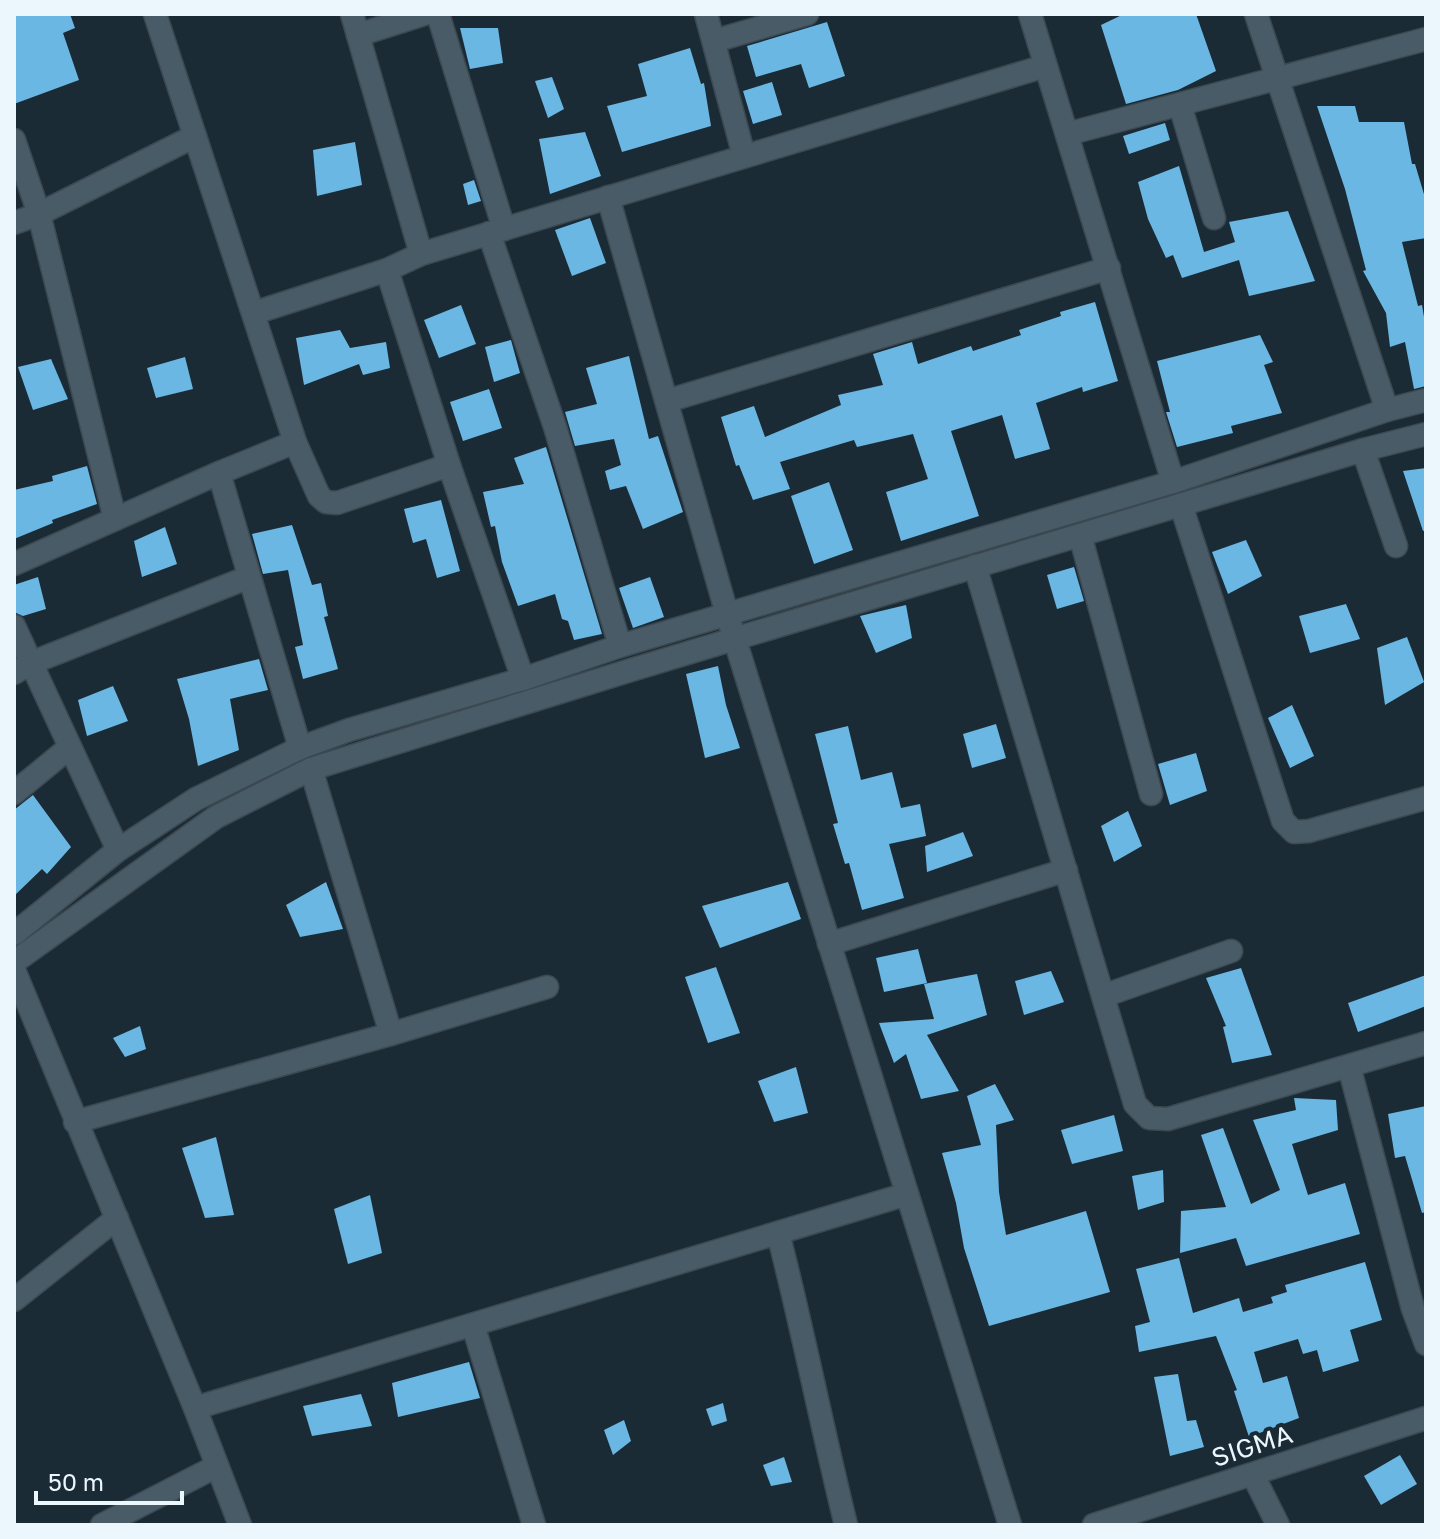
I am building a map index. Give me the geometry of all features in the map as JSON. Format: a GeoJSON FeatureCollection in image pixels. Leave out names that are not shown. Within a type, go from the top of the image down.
{"type":"FeatureCollection","features":[{"type":"Feature","properties":{"kind":"street"},"geometry":{"type":"LineString","coordinates":[[155,14],[295,442],[319,496],[326,502],[337,503],[449,465]]}},
{"type":"Feature","properties":{"kind":"street"},"geometry":{"type":"LineString","coordinates":[[421,254],[355,24],[424,14]]}},
{"type":"Feature","properties":{"kind":"street"},"geometry":{"type":"LineString","coordinates":[[438,14],[497,231],[620,646]]}},
{"type":"Feature","properties":{"kind":"street"},"geometry":{"type":"LineString","coordinates":[[706,14],[744,156]]}},
{"type":"Feature","properties":{"kind":"street"},"geometry":{"type":"LineString","coordinates":[[714,41],[807,14]]}},
{"type":"Feature","properties":{"kind":"street"},"geometry":{"type":"LineString","coordinates":[[1030,14],[1173,482]]}},
{"type":"Feature","properties":{"kind":"street"},"geometry":{"type":"LineString","coordinates":[[1256,14],[1387,410]]}},
{"type":"Feature","properties":{"kind":"street"},"geometry":{"type":"LineString","coordinates":[[1067,134],[1276,80],[1424,46]]}},
{"type":"Feature","properties":{"kind":"street"},"geometry":{"type":"LineString","coordinates":[[254,313],[387,270],[421,254],[1045,66]]}},
{"type":"Feature","properties":{"kind":"street"},"geometry":{"type":"LineString","coordinates":[[1180,105],[1214,218]]}},
{"type":"Feature","properties":{"kind":"street"},"geometry":{"type":"LineString","coordinates":[[14,223],[39,214],[195,136]]}},
{"type":"Feature","properties":{"kind":"street"},"geometry":{"type":"LineString","coordinates":[[14,140],[39,214],[115,519]]}},
{"type":"Feature","properties":{"kind":"street"},"geometry":{"type":"LineString","coordinates":[[608,197],[727,614],[1010,1525]]}},
{"type":"Feature","properties":{"kind":"street"},"geometry":{"type":"LineString","coordinates":[[667,401],[1109,268]]}},
{"type":"Feature","properties":{"kind":"street"},"geometry":{"type":"LineString","coordinates":[[387,270],[449,465],[523,679]]}},
{"type":"Feature","properties":{"kind":"street"},"geometry":{"type":"LineString","coordinates":[[14,934],[118,850],[196,799],[300,748],[620,646],[1173,482],[1387,410],[1426,400]]}},
{"type":"Feature","properties":{"kind":"street"},"geometry":{"type":"LineString","coordinates":[[14,962],[216,817],[311,769],[975,566],[1426,434]]}},
{"type":"Feature","properties":{"kind":"street"},"geometry":{"type":"LineString","coordinates":[[14,564],[295,442]]}},
{"type":"Feature","properties":{"kind":"street"},"geometry":{"type":"LineString","coordinates":[[1363,450],[1396,546]]}},
{"type":"Feature","properties":{"kind":"street"},"geometry":{"type":"LineString","coordinates":[[219,473],[300,748]]}},
{"type":"Feature","properties":{"kind":"street"},"geometry":{"type":"LineString","coordinates":[[1181,505],[1283,821],[1294,832],[1309,831],[1426,798]]}},
{"type":"Feature","properties":{"kind":"street"},"geometry":{"type":"LineString","coordinates":[[1080,535],[1151,794]]}},
{"type":"Feature","properties":{"kind":"street"},"geometry":{"type":"LineString","coordinates":[[975,566],[1135,1104],[1149,1118],[1168,1119],[1426,1043]]}},
{"type":"Feature","properties":{"kind":"street"},"geometry":{"type":"LineString","coordinates":[[23,668],[249,577]]}},
{"type":"Feature","properties":{"kind":"street"},"geometry":{"type":"LineString","coordinates":[[14,626],[23,668],[70,747],[118,850]]}},
{"type":"Feature","properties":{"kind":"street"},"geometry":{"type":"LineString","coordinates":[[14,793],[70,747]]}},
{"type":"Feature","properties":{"kind":"street"},"geometry":{"type":"LineString","coordinates":[[311,769],[391,1034]]}},
{"type":"Feature","properties":{"kind":"street"},"geometry":{"type":"LineString","coordinates":[[829,944],[1066,870]]}},
{"type":"Feature","properties":{"kind":"street"},"geometry":{"type":"LineString","coordinates":[[1103,996],[1231,951]]}},
{"type":"Feature","properties":{"kind":"street"},"geometry":{"type":"LineString","coordinates":[[14,970],[195,1408],[240,1525]]}},
{"type":"Feature","properties":{"kind":"street"},"geometry":{"type":"LineString","coordinates":[[75,1122],[547,987]]}},
{"type":"Feature","properties":{"kind":"street"},"geometry":{"type":"LineString","coordinates":[[1349,1066],[1413,1309],[1426,1344]]}},
{"type":"Feature","properties":{"kind":"street"},"geometry":{"type":"LineString","coordinates":[[195,1408],[907,1194]]}},
{"type":"Feature","properties":{"kind":"street"},"geometry":{"type":"LineString","coordinates":[[14,1300],[117,1218]]}},
{"type":"Feature","properties":{"kind":"street"},"geometry":{"type":"LineString","coordinates":[[778,1233],[846,1525]]}},
{"type":"Feature","properties":{"kind":"street"},"geometry":{"type":"LineString","coordinates":[[473,1325],[534,1525]]}},
{"type":"Feature","properties":{"kind":"street","name":"SIGMA"},"geometry":{"type":"LineString","coordinates":[[1094,1525],[1426,1418]]}},
{"type":"Feature","properties":{"kind":"street"},"geometry":{"type":"LineString","coordinates":[[102,1525],[217,1466]]}},
{"type":"Feature","properties":{"kind":"street"},"geometry":{"type":"LineString","coordinates":[[1253,1475],[1278,1525]]}},
{"type":"Feature","properties":{"kind":"building"},"geometry":{"type":"Polygon","coordinates":[[[14,14],[70,14],[75,28],[63,33],[79,80],[14,104],[14,14]]]}},
{"type":"Feature","properties":{"kind":"building"},"geometry":{"type":"Polygon","coordinates":[[[1124,14],[1196,14],[1216,71],[1178,90],[1126,104],[1101,25],[1124,14]]]}},
{"type":"Feature","properties":{"kind":"building"},"geometry":{"type":"Polygon","coordinates":[[[827,22],[845,76],[809,88],[801,64],[756,77],[747,46],[827,22]]]}},
{"type":"Feature","properties":{"kind":"building"},"geometry":{"type":"Polygon","coordinates":[[[460,28],[498,28],[503,63],[470,69],[460,28]]]}},
{"type":"Feature","properties":{"kind":"building"},"geometry":{"type":"Polygon","coordinates":[[[690,48],[701,84],[704,83],[711,126],[622,152],[607,106],[647,96],[638,64],[690,48]]]}},
{"type":"Feature","properties":{"kind":"building"},"geometry":{"type":"Polygon","coordinates":[[[552,77],[564,109],[548,118],[535,81],[552,77]]]}},
{"type":"Feature","properties":{"kind":"building"},"geometry":{"type":"Polygon","coordinates":[[[772,82],[782,115],[753,124],[743,91],[772,82]]]}},
{"type":"Feature","properties":{"kind":"building"},"geometry":{"type":"Polygon","coordinates":[[[1317,106],[1355,106],[1359,122],[1404,122],[1412,164],[1415,164],[1426,201],[1426,238],[1402,242],[1418,306],[1422,305],[1426,329],[1426,386],[1414,389],[1405,342],[1390,347],[1386,313],[1363,271],[1366,270],[1345,189],[1317,106]]]}},
{"type":"Feature","properties":{"kind":"building"},"geometry":{"type":"Polygon","coordinates":[[[1165,123],[1170,140],[1129,154],[1123,136],[1165,123]]]}},
{"type":"Feature","properties":{"kind":"building"},"geometry":{"type":"Polygon","coordinates":[[[585,132],[601,176],[550,194],[539,139],[585,132]]]}},
{"type":"Feature","properties":{"kind":"building"},"geometry":{"type":"Polygon","coordinates":[[[355,142],[362,185],[317,196],[313,150],[355,142]]]}},
{"type":"Feature","properties":{"kind":"building"},"geometry":{"type":"Polygon","coordinates":[[[1179,166],[1204,252],[1235,242],[1229,222],[1288,211],[1315,281],[1249,296],[1239,260],[1182,278],[1173,255],[1166,258],[1148,219],[1138,182],[1179,166]]]}},
{"type":"Feature","properties":{"kind":"building"},"geometry":{"type":"Polygon","coordinates":[[[474,180],[481,201],[468,205],[463,184],[474,180]]]}},
{"type":"Feature","properties":{"kind":"building"},"geometry":{"type":"Polygon","coordinates":[[[590,218],[606,263],[572,276],[555,230],[590,218]]]}},
{"type":"Feature","properties":{"kind":"building"},"geometry":{"type":"Polygon","coordinates":[[[1095,302],[1118,381],[1083,392],[1082,387],[1036,403],[1050,449],[1015,459],[1002,415],[951,431],[979,516],[901,541],[886,492],[928,479],[913,434],[857,447],[854,440],[780,462],[790,489],[753,500],[739,465],[736,466],[721,417],[754,406],[765,437],[841,405],[838,395],[883,385],[873,354],[912,342],[918,364],[971,346],[973,351],[1021,335],[1019,330],[1061,316],[1060,312],[1095,302]]]}},
{"type":"Feature","properties":{"kind":"building"},"geometry":{"type":"Polygon","coordinates":[[[461,305],[476,344],[439,358],[424,320],[461,305]]]}},
{"type":"Feature","properties":{"kind":"building"},"geometry":{"type":"Polygon","coordinates":[[[340,330],[350,348],[386,342],[390,368],[363,375],[359,364],[304,385],[296,338],[340,330]]]}},
{"type":"Feature","properties":{"kind":"building"},"geometry":{"type":"Polygon","coordinates":[[[1260,335],[1273,362],[1264,365],[1282,413],[1231,426],[1233,433],[1177,447],[1166,412],[1170,412],[1157,361],[1260,335]]]}},
{"type":"Feature","properties":{"kind":"building"},"geometry":{"type":"Polygon","coordinates":[[[511,340],[520,373],[494,382],[485,347],[511,340]]]}},
{"type":"Feature","properties":{"kind":"building"},"geometry":{"type":"Polygon","coordinates":[[[629,356],[649,439],[658,436],[683,512],[643,529],[626,486],[610,490],[605,471],[621,465],[614,439],[575,446],[565,412],[597,404],[586,368],[629,356]]]}},
{"type":"Feature","properties":{"kind":"building"},"geometry":{"type":"Polygon","coordinates":[[[185,357],[193,389],[156,398],[147,368],[185,357]]]}},
{"type":"Feature","properties":{"kind":"building"},"geometry":{"type":"Polygon","coordinates":[[[51,359],[68,399],[33,410],[18,367],[51,359]]]}},
{"type":"Feature","properties":{"kind":"building"},"geometry":{"type":"Polygon","coordinates":[[[489,389],[502,428],[463,441],[450,402],[489,389]]]}},
{"type":"Feature","properties":{"kind":"building"},"geometry":{"type":"Polygon","coordinates":[[[546,447],[602,634],[574,640],[568,621],[562,619],[555,594],[518,606],[502,562],[495,526],[491,527],[483,492],[524,484],[514,458],[546,447]]]}},
{"type":"Feature","properties":{"kind":"building"},"geometry":{"type":"Polygon","coordinates":[[[87,466],[97,504],[52,520],[53,523],[14,539],[14,490],[53,481],[52,476],[87,466]]]}},
{"type":"Feature","properties":{"kind":"building"},"geometry":{"type":"Polygon","coordinates":[[[1426,468],[1426,530],[1423,531],[1403,471],[1426,468]]]}},
{"type":"Feature","properties":{"kind":"building"},"geometry":{"type":"Polygon","coordinates":[[[829,482],[853,550],[814,564],[791,496],[829,482]]]}},
{"type":"Feature","properties":{"kind":"building"},"geometry":{"type":"Polygon","coordinates":[[[441,500],[460,571],[437,578],[426,539],[413,543],[404,509],[441,500]]]}},
{"type":"Feature","properties":{"kind":"building"},"geometry":{"type":"Polygon","coordinates":[[[292,525],[312,585],[321,583],[328,616],[324,617],[338,669],[303,679],[295,647],[303,645],[288,570],[263,574],[252,534],[292,525]]]}},
{"type":"Feature","properties":{"kind":"building"},"geometry":{"type":"Polygon","coordinates":[[[165,527],[177,564],[142,577],[134,541],[165,527]]]}},
{"type":"Feature","properties":{"kind":"building"},"geometry":{"type":"Polygon","coordinates":[[[1246,540],[1262,576],[1228,594],[1212,552],[1246,540]]]}},
{"type":"Feature","properties":{"kind":"building"},"geometry":{"type":"Polygon","coordinates":[[[1074,567],[1084,601],[1057,609],[1047,575],[1074,567]]]}},
{"type":"Feature","properties":{"kind":"building"},"geometry":{"type":"Polygon","coordinates":[[[38,577],[46,609],[23,616],[14,612],[14,585],[38,577]]]}},
{"type":"Feature","properties":{"kind":"building"},"geometry":{"type":"Polygon","coordinates":[[[650,577],[664,617],[633,628],[619,588],[650,577]]]}},
{"type":"Feature","properties":{"kind":"building"},"geometry":{"type":"Polygon","coordinates":[[[1346,604],[1360,639],[1310,653],[1299,616],[1346,604]]]}},
{"type":"Feature","properties":{"kind":"building"},"geometry":{"type":"Polygon","coordinates":[[[906,605],[912,638],[876,653],[860,616],[906,605]]]}},
{"type":"Feature","properties":{"kind":"building"},"geometry":{"type":"Polygon","coordinates":[[[1407,637],[1424,682],[1385,705],[1377,648],[1407,637]]]}},
{"type":"Feature","properties":{"kind":"building"},"geometry":{"type":"Polygon","coordinates":[[[259,659],[268,690],[230,699],[239,750],[198,766],[177,679],[259,659]]]}},
{"type":"Feature","properties":{"kind":"building"},"geometry":{"type":"Polygon","coordinates":[[[718,666],[740,748],[705,758],[686,674],[718,666]]]}},
{"type":"Feature","properties":{"kind":"building"},"geometry":{"type":"Polygon","coordinates":[[[113,686],[128,721],[87,736],[78,700],[113,686]]]}},
{"type":"Feature","properties":{"kind":"building"},"geometry":{"type":"Polygon","coordinates":[[[1292,705],[1314,756],[1290,768],[1268,718],[1292,705]]]}},
{"type":"Feature","properties":{"kind":"building"},"geometry":{"type":"Polygon","coordinates":[[[996,724],[1006,758],[972,768],[963,734],[996,724]]]}},
{"type":"Feature","properties":{"kind":"building"},"geometry":{"type":"Polygon","coordinates":[[[848,726],[861,780],[892,772],[901,808],[920,804],[926,836],[889,844],[904,898],[862,910],[849,863],[845,864],[833,824],[838,823],[815,734],[848,726]]]}},
{"type":"Feature","properties":{"kind":"building"},"geometry":{"type":"Polygon","coordinates":[[[1196,753],[1207,791],[1170,805],[1158,764],[1196,753]]]}},
{"type":"Feature","properties":{"kind":"building"},"geometry":{"type":"Polygon","coordinates":[[[33,795],[71,847],[47,874],[42,869],[14,896],[14,810],[33,795]]]}},
{"type":"Feature","properties":{"kind":"building"},"geometry":{"type":"Polygon","coordinates":[[[1128,811],[1142,846],[1114,862],[1101,826],[1128,811]]]}},
{"type":"Feature","properties":{"kind":"building"},"geometry":{"type":"Polygon","coordinates":[[[963,832],[973,856],[927,872],[925,846],[963,832]]]}},
{"type":"Feature","properties":{"kind":"building"},"geometry":{"type":"Polygon","coordinates":[[[326,882],[343,929],[300,937],[286,905],[326,882]]]}},
{"type":"Feature","properties":{"kind":"building"},"geometry":{"type":"Polygon","coordinates":[[[788,882],[801,919],[720,948],[702,906],[788,882]]]}},
{"type":"Feature","properties":{"kind":"building"},"geometry":{"type":"Polygon","coordinates":[[[918,949],[927,983],[884,992],[876,958],[918,949]]]}},
{"type":"Feature","properties":{"kind":"building"},"geometry":{"type":"Polygon","coordinates":[[[716,967],[740,1033],[708,1043],[685,977],[716,967]]]}},
{"type":"Feature","properties":{"kind":"building"},"geometry":{"type":"Polygon","coordinates":[[[1241,968],[1272,1055],[1232,1063],[1223,1027],[1226,1026],[1206,978],[1241,968]]]}},
{"type":"Feature","properties":{"kind":"building"},"geometry":{"type":"Polygon","coordinates":[[[1051,971],[1064,1002],[1024,1015],[1015,981],[1051,971]]]}},
{"type":"Feature","properties":{"kind":"building"},"geometry":{"type":"Polygon","coordinates":[[[977,974],[987,1015],[927,1035],[959,1091],[921,1099],[906,1054],[894,1063],[879,1023],[934,1019],[924,984],[977,974]]]}},
{"type":"Feature","properties":{"kind":"building"},"geometry":{"type":"Polygon","coordinates":[[[1426,975],[1426,1006],[1358,1032],[1348,1003],[1426,975]]]}},
{"type":"Feature","properties":{"kind":"building"},"geometry":{"type":"Polygon","coordinates":[[[140,1026],[146,1049],[125,1057],[113,1038],[140,1026]]]}},
{"type":"Feature","properties":{"kind":"building"},"geometry":{"type":"Polygon","coordinates":[[[796,1067],[808,1113],[774,1122],[758,1081],[796,1067]]]}},
{"type":"Feature","properties":{"kind":"building"},"geometry":{"type":"Polygon","coordinates":[[[995,1084],[1014,1120],[996,1125],[999,1192],[1006,1235],[1086,1211],[1110,1292],[989,1326],[964,1248],[942,1153],[981,1145],[967,1096],[995,1084]]]}},
{"type":"Feature","properties":{"kind":"building"},"geometry":{"type":"Polygon","coordinates":[[[1294,1098],[1336,1100],[1338,1130],[1292,1144],[1308,1195],[1345,1183],[1360,1234],[1246,1266],[1236,1238],[1180,1253],[1181,1211],[1226,1207],[1201,1135],[1223,1128],[1251,1204],[1280,1190],[1253,1120],[1296,1110],[1294,1098]]]}},
{"type":"Feature","properties":{"kind":"building"},"geometry":{"type":"Polygon","coordinates":[[[1426,1106],[1426,1212],[1422,1213],[1405,1156],[1395,1158],[1388,1114],[1426,1106]]]}},
{"type":"Feature","properties":{"kind":"building"},"geometry":{"type":"Polygon","coordinates":[[[1114,1115],[1123,1151],[1072,1164],[1061,1130],[1114,1115]]]}},
{"type":"Feature","properties":{"kind":"building"},"geometry":{"type":"Polygon","coordinates":[[[216,1137],[234,1215],[205,1218],[182,1148],[216,1137]]]}},
{"type":"Feature","properties":{"kind":"building"},"geometry":{"type":"Polygon","coordinates":[[[1163,1170],[1164,1202],[1138,1210],[1132,1176],[1163,1170]]]}},
{"type":"Feature","properties":{"kind":"building"},"geometry":{"type":"Polygon","coordinates":[[[370,1195],[382,1253],[348,1264],[334,1209],[370,1195]]]}},
{"type":"Feature","properties":{"kind":"building"},"geometry":{"type":"Polygon","coordinates":[[[1179,1258],[1193,1313],[1239,1298],[1243,1312],[1273,1303],[1271,1297],[1287,1292],[1285,1285],[1365,1262],[1382,1320],[1350,1330],[1359,1361],[1323,1372],[1317,1350],[1303,1354],[1298,1339],[1254,1352],[1263,1383],[1287,1376],[1299,1418],[1249,1437],[1234,1391],[1237,1390],[1216,1336],[1139,1352],[1135,1326],[1150,1322],[1136,1269],[1179,1258]]]}},
{"type":"Feature","properties":{"kind":"building"},"geometry":{"type":"Polygon","coordinates":[[[469,1362],[480,1398],[398,1417],[392,1383],[469,1362]]]}},
{"type":"Feature","properties":{"kind":"building"},"geometry":{"type":"Polygon","coordinates":[[[1178,1374],[1187,1421],[1196,1420],[1204,1447],[1170,1456],[1154,1377],[1178,1374]]]}},
{"type":"Feature","properties":{"kind":"building"},"geometry":{"type":"Polygon","coordinates":[[[361,1394],[372,1426],[312,1436],[303,1406],[361,1394]]]}},
{"type":"Feature","properties":{"kind":"building"},"geometry":{"type":"Polygon","coordinates":[[[723,1403],[727,1421],[712,1426],[706,1409],[723,1403]]]}},
{"type":"Feature","properties":{"kind":"building"},"geometry":{"type":"Polygon","coordinates":[[[624,1420],[631,1441],[613,1455],[604,1430],[624,1420]]]}},
{"type":"Feature","properties":{"kind":"building"},"geometry":{"type":"Polygon","coordinates":[[[1400,1455],[1417,1484],[1381,1505],[1364,1476],[1400,1455]]]}},
{"type":"Feature","properties":{"kind":"building"},"geometry":{"type":"Polygon","coordinates":[[[784,1457],[792,1482],[771,1486],[763,1465],[784,1457]]]}}]}
